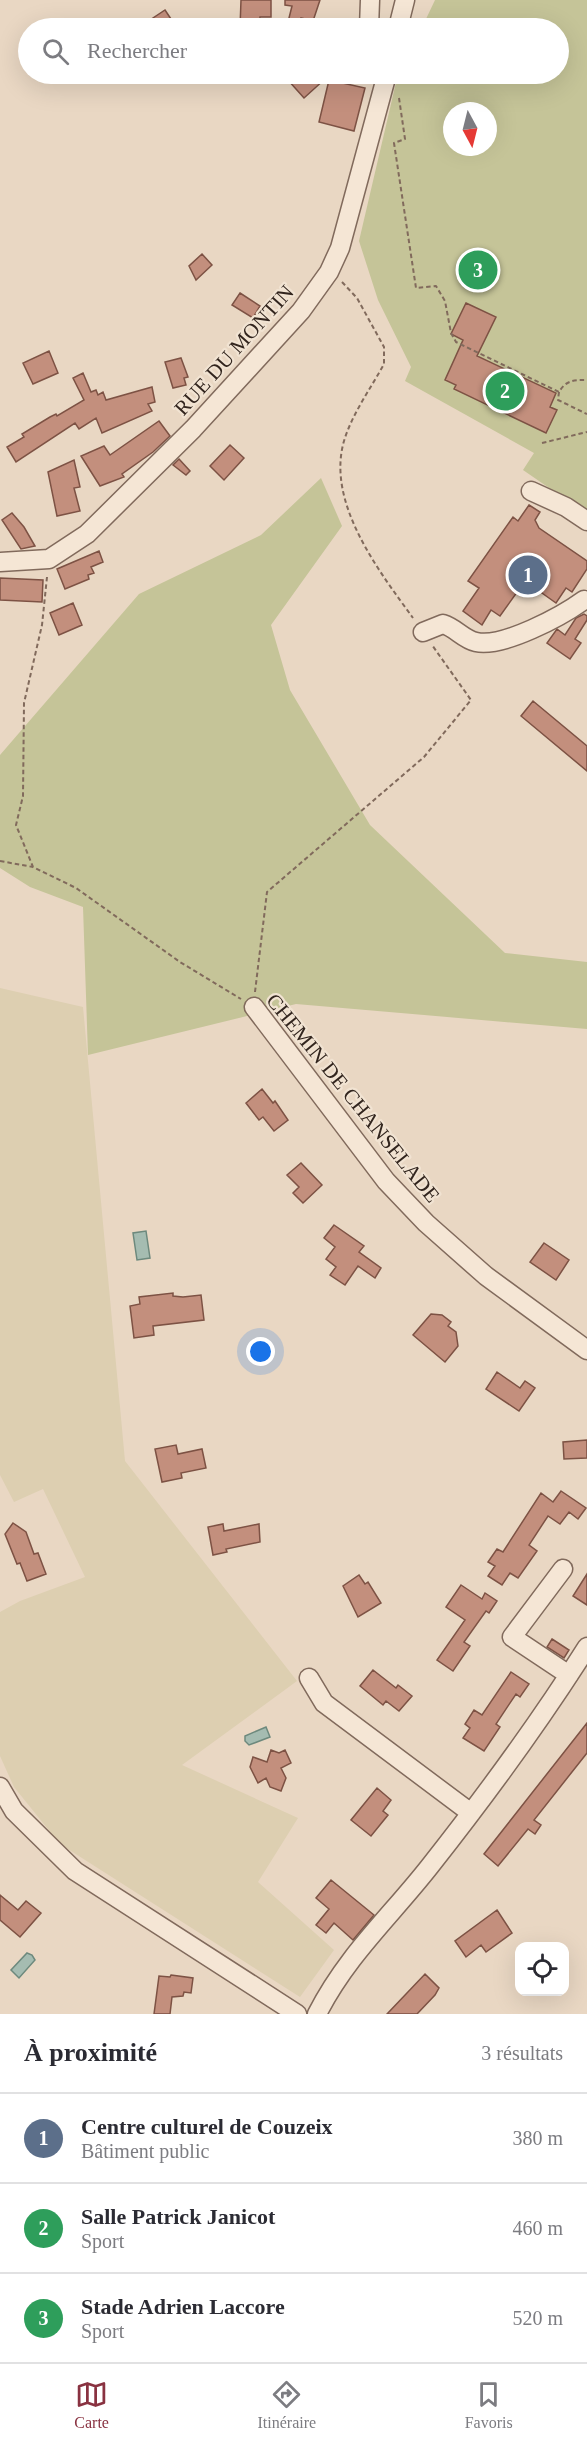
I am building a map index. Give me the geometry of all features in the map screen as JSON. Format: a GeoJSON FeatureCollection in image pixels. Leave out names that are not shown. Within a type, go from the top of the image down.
{"type":"FeatureCollection","features":[{"type":"Feature","properties":{"kind":"street"},"geometry":{"type":"LineString","coordinates":[[369,18],[370,0]]}},
{"type":"Feature","properties":{"kind":"street"},"geometry":{"type":"LineString","coordinates":[[400,18],[405,0]]}},
{"type":"Feature","properties":{"kind":"street","name":"RUE DU MONTIN"},"geometry":{"type":"LineString","coordinates":[[0,562],[48,559],[87,534],[193,429],[301,311],[329,272],[349,222],[379,84]]}},
{"type":"Feature","properties":{"kind":"street"},"geometry":{"type":"LineString","coordinates":[[531,491],[566,507],[587,521]]}},
{"type":"Feature","properties":{"kind":"street"},"geometry":{"type":"LineString","coordinates":[[423,632],[444,624],[468,640],[491,642],[505,639],[550,620],[586,600]]}},
{"type":"Feature","properties":{"kind":"street","name":"CHEMIN DE CHANSELADE"},"geometry":{"type":"LineString","coordinates":[[254,1007],[386,1181],[426,1223],[486,1276],[587,1350]]}},
{"type":"Feature","properties":{"kind":"street"},"geometry":{"type":"LineString","coordinates":[[563,1569],[512,1637],[569,1675]]}},
{"type":"Feature","properties":{"kind":"street"},"geometry":{"type":"LineString","coordinates":[[317,2014],[331,1987],[358,1949],[429,1868],[471,1813],[587,1647]]}},
{"type":"Feature","properties":{"kind":"street"},"geometry":{"type":"LineString","coordinates":[[309,1678],[324,1703],[471,1813]]}},
{"type":"Feature","properties":{"kind":"street"},"geometry":{"type":"LineString","coordinates":[[0,1787],[14,1811],[75,1871],[297,2014]]}},
{"type":"Feature","properties":{"kind":"path"},"geometry":{"type":"LineString","coordinates":[[399,98],[405,139],[394,143],[416,288],[436,286],[445,301],[451,333],[456,342],[559,392]]}},
{"type":"Feature","properties":{"kind":"path"},"geometry":{"type":"LineString","coordinates":[[254,1007],[267,892],[424,758],[471,700],[359,536],[348,511],[340,461],[345,440],[386,356],[384,347],[357,298],[344,283],[329,272]]}},
{"type":"Feature","properties":{"kind":"path"},"geometry":{"type":"LineString","coordinates":[[587,381],[564,384],[559,392],[558,400],[587,414]]}},
{"type":"Feature","properties":{"kind":"path"},"geometry":{"type":"LineString","coordinates":[[542,443],[587,432]]}},
{"type":"Feature","properties":{"kind":"path"},"geometry":{"type":"LineString","coordinates":[[33,867],[16,825],[23,796],[24,703],[42,625],[48,559]]}},
{"type":"Feature","properties":{"kind":"path","name":"CHEMIN DE CHANSELADE"},"geometry":{"type":"LineString","coordinates":[[0,861],[33,867],[76,888],[180,962],[254,1007]]}},
{"type":"Feature","properties":{"kind":"shaded area"},"geometry":{"type":"Polygon","coordinates":[[[0,988],[83,1007],[125,1461],[297,1681],[182,1765],[298,1818],[258,1882],[334,1950],[300,1997],[60,1844],[14,1787],[0,1756],[0,1612],[20,1601],[85,1577],[43,1489],[14,1502],[0,1475],[0,988]]]}},
{"type":"Feature","properties":{"kind":"shaded area"},"geometry":{"type":"Polygon","coordinates":[[[146,1231],[150,1258],[137,1260],[133,1233],[146,1231]]]}},
{"type":"Feature","properties":{"kind":"shaded area"},"geometry":{"type":"Polygon","coordinates":[[[266,1727],[270,1737],[249,1745],[245,1741],[245,1736],[266,1727]]]}},
{"type":"Feature","properties":{"kind":"shaded area"},"geometry":{"type":"Polygon","coordinates":[[[27,1953],[35,1960],[19,1978],[11,1970],[27,1953]]]}},
{"type":"Feature","properties":{"kind":"green space"},"geometry":{"type":"Polygon","coordinates":[[[435,0],[587,0],[587,514],[523,470],[534,453],[405,381],[411,367],[378,300],[359,241],[396,84],[569,84],[569,18],[426,18],[435,0]]]}},
{"type":"Feature","properties":{"kind":"green space"},"geometry":{"type":"Polygon","coordinates":[[[321,478],[342,526],[271,625],[290,690],[370,825],[505,953],[587,962],[587,1029],[296,1004],[88,1055],[83,907],[30,887],[0,868],[0,755],[139,594],[261,535],[321,478]]]}},
{"type":"Feature","properties":{"kind":"building"},"geometry":{"type":"Polygon","coordinates":[[[241,0],[271,0],[271,17],[240,18],[241,0]]]}},
{"type":"Feature","properties":{"kind":"building"},"geometry":{"type":"Polygon","coordinates":[[[285,0],[320,0],[314,18],[289,18],[292,6],[285,5],[285,0]]]}},
{"type":"Feature","properties":{"kind":"building"},"geometry":{"type":"Polygon","coordinates":[[[165,10],[170,18],[153,18],[165,10]]]}},
{"type":"Feature","properties":{"kind":"building"},"geometry":{"type":"Polygon","coordinates":[[[292,84],[319,84],[304,98],[292,84]]]}},
{"type":"Feature","properties":{"kind":"building"},"geometry":{"type":"Polygon","coordinates":[[[328,84],[347,84],[365,88],[354,131],[319,122],[328,84]]]}},
{"type":"Feature","properties":{"kind":"building"},"geometry":{"type":"Polygon","coordinates":[[[202,254],[212,265],[196,280],[189,266],[202,254]]]}},
{"type":"Feature","properties":{"kind":"building"},"geometry":{"type":"Polygon","coordinates":[[[240,293],[260,306],[253,318],[232,305],[240,293]]]}},
{"type":"Feature","properties":{"kind":"building"},"geometry":{"type":"Polygon","coordinates":[[[466,303],[496,317],[477,356],[556,393],[550,407],[557,410],[546,433],[454,389],[456,385],[445,380],[463,340],[451,334],[466,303]]]}},
{"type":"Feature","properties":{"kind":"building"},"geometry":{"type":"Polygon","coordinates":[[[49,351],[58,373],[33,384],[23,363],[49,351]]]}},
{"type":"Feature","properties":{"kind":"building"},"geometry":{"type":"Polygon","coordinates":[[[181,358],[188,377],[184,378],[186,385],[173,388],[165,362],[181,358]]]}},
{"type":"Feature","properties":{"kind":"building"},"geometry":{"type":"Polygon","coordinates":[[[83,373],[91,392],[96,390],[98,395],[103,392],[106,400],[152,387],[155,402],[148,404],[152,411],[102,433],[96,418],[79,429],[75,423],[16,462],[7,447],[24,437],[22,434],[84,400],[73,378],[83,373]]]}},
{"type":"Feature","properties":{"kind":"building"},"geometry":{"type":"Polygon","coordinates":[[[159,421],[170,436],[153,452],[122,474],[124,477],[100,486],[81,456],[104,446],[110,455],[159,421]]]}},
{"type":"Feature","properties":{"kind":"building"},"geometry":{"type":"Polygon","coordinates":[[[230,445],[244,458],[224,480],[210,466],[230,445]]]}},
{"type":"Feature","properties":{"kind":"building"},"geometry":{"type":"Polygon","coordinates":[[[179,459],[190,471],[186,475],[173,465],[179,459]]]}},
{"type":"Feature","properties":{"kind":"building"},"geometry":{"type":"Polygon","coordinates":[[[74,460],[80,487],[74,488],[80,511],[57,516],[48,472],[74,460]]]}},
{"type":"Feature","properties":{"kind":"building"},"geometry":{"type":"Polygon","coordinates":[[[529,505],[540,512],[535,520],[539,528],[587,561],[587,569],[572,592],[566,588],[556,603],[525,581],[500,616],[491,610],[482,625],[463,611],[479,588],[468,581],[513,517],[518,521],[529,505]]]}},
{"type":"Feature","properties":{"kind":"building"},"geometry":{"type":"Polygon","coordinates":[[[12,513],[24,527],[35,546],[21,549],[2,520],[12,513]]]}},
{"type":"Feature","properties":{"kind":"building"},"geometry":{"type":"Polygon","coordinates":[[[99,551],[103,562],[91,567],[94,573],[88,575],[89,579],[65,589],[57,569],[99,551]]]}},
{"type":"Feature","properties":{"kind":"building"},"geometry":{"type":"Polygon","coordinates":[[[0,578],[43,580],[42,602],[0,600],[0,578]]]}},
{"type":"Feature","properties":{"kind":"building"},"geometry":{"type":"Polygon","coordinates":[[[73,603],[82,625],[59,635],[50,613],[73,603]]]}},
{"type":"Feature","properties":{"kind":"building"},"geometry":{"type":"Polygon","coordinates":[[[584,614],[587,620],[575,639],[581,643],[570,659],[547,643],[557,629],[565,635],[576,618],[584,614]]]}},
{"type":"Feature","properties":{"kind":"building"},"geometry":{"type":"Polygon","coordinates":[[[533,701],[587,746],[587,771],[521,716],[533,701]]]}},
{"type":"Feature","properties":{"kind":"building"},"geometry":{"type":"Polygon","coordinates":[[[262,1089],[273,1103],[275,1101],[288,1120],[274,1131],[263,1117],[259,1120],[246,1103],[262,1089]]]}},
{"type":"Feature","properties":{"kind":"building"},"geometry":{"type":"Polygon","coordinates":[[[301,1163],[322,1185],[303,1203],[293,1193],[299,1187],[287,1175],[301,1163]]]}},
{"type":"Feature","properties":{"kind":"building"},"geometry":{"type":"Polygon","coordinates":[[[334,1225],[364,1246],[359,1252],[381,1268],[375,1278],[358,1266],[345,1285],[330,1275],[336,1267],[326,1259],[335,1247],[324,1238],[334,1225]]]}},
{"type":"Feature","properties":{"kind":"building"},"geometry":{"type":"Polygon","coordinates":[[[544,1243],[569,1260],[556,1280],[530,1262],[544,1243]]]}},
{"type":"Feature","properties":{"kind":"building"},"geometry":{"type":"Polygon","coordinates":[[[173,1293],[173,1296],[183,1297],[201,1295],[204,1320],[153,1326],[154,1335],[134,1338],[130,1306],[140,1304],[139,1297],[173,1293]]]}},
{"type":"Feature","properties":{"kind":"building"},"geometry":{"type":"Polygon","coordinates":[[[431,1314],[442,1315],[451,1322],[448,1326],[456,1332],[458,1346],[445,1362],[413,1335],[431,1314]]]}},
{"type":"Feature","properties":{"kind":"building"},"geometry":{"type":"Polygon","coordinates":[[[497,1372],[520,1388],[525,1381],[535,1388],[519,1411],[486,1389],[497,1372]]]}},
{"type":"Feature","properties":{"kind":"building"},"geometry":{"type":"Polygon","coordinates":[[[587,1440],[587,1458],[564,1459],[563,1442],[587,1440]]]}},
{"type":"Feature","properties":{"kind":"building"},"geometry":{"type":"Polygon","coordinates":[[[176,1445],[178,1454],[202,1449],[206,1468],[181,1473],[182,1478],[162,1482],[155,1449],[176,1445]]]}},
{"type":"Feature","properties":{"kind":"building"},"geometry":{"type":"Polygon","coordinates":[[[561,1491],[586,1508],[578,1519],[569,1512],[560,1524],[548,1516],[529,1545],[537,1551],[518,1578],[510,1573],[502,1585],[488,1576],[495,1566],[488,1562],[497,1549],[503,1552],[541,1493],[553,1502],[561,1491]]]}},
{"type":"Feature","properties":{"kind":"building"},"geometry":{"type":"Polygon","coordinates":[[[13,1523],[26,1532],[34,1554],[38,1553],[46,1574],[27,1581],[20,1563],[17,1564],[5,1534],[13,1523]]]}},
{"type":"Feature","properties":{"kind":"building"},"geometry":{"type":"Polygon","coordinates":[[[223,1524],[224,1531],[259,1524],[260,1542],[226,1549],[227,1552],[213,1555],[208,1527],[223,1524]]]}},
{"type":"Feature","properties":{"kind":"building"},"geometry":{"type":"Polygon","coordinates":[[[587,1574],[587,1605],[573,1596],[587,1574]]]}},
{"type":"Feature","properties":{"kind":"building"},"geometry":{"type":"Polygon","coordinates":[[[359,1575],[365,1584],[368,1582],[381,1603],[358,1617],[343,1586],[359,1575]]]}},
{"type":"Feature","properties":{"kind":"building"},"geometry":{"type":"Polygon","coordinates":[[[461,1585],[482,1599],[485,1593],[497,1601],[489,1613],[486,1611],[464,1642],[470,1646],[453,1671],[437,1660],[465,1620],[446,1607],[461,1585]]]}},
{"type":"Feature","properties":{"kind":"building"},"geometry":{"type":"Polygon","coordinates":[[[552,1639],[569,1650],[564,1658],[547,1647],[552,1639]]]}},
{"type":"Feature","properties":{"kind":"building"},"geometry":{"type":"Polygon","coordinates":[[[373,1670],[396,1688],[398,1685],[412,1696],[399,1711],[386,1701],[383,1705],[360,1686],[373,1670]]]}},
{"type":"Feature","properties":{"kind":"building"},"geometry":{"type":"Polygon","coordinates":[[[511,1672],[529,1684],[520,1697],[516,1694],[496,1724],[500,1727],[484,1751],[463,1738],[470,1728],[465,1724],[474,1710],[482,1715],[511,1672]]]}},
{"type":"Feature","properties":{"kind":"building"},"geometry":{"type":"Polygon","coordinates":[[[587,1723],[587,1753],[534,1820],[541,1825],[535,1834],[528,1829],[498,1866],[484,1854],[587,1723]]]}},
{"type":"Feature","properties":{"kind":"building"},"geometry":{"type":"Polygon","coordinates":[[[271,1750],[279,1753],[285,1750],[291,1763],[281,1768],[286,1778],[281,1791],[270,1787],[266,1778],[258,1783],[250,1767],[253,1757],[267,1762],[271,1750]]]}},
{"type":"Feature","properties":{"kind":"building"},"geometry":{"type":"Polygon","coordinates":[[[377,1788],[391,1800],[383,1811],[388,1815],[371,1836],[351,1820],[377,1788]]]}},
{"type":"Feature","properties":{"kind":"building"},"geometry":{"type":"Polygon","coordinates":[[[331,1880],[374,1915],[353,1940],[334,1923],[326,1933],[316,1925],[329,1909],[316,1898],[331,1880]]]}},
{"type":"Feature","properties":{"kind":"building"},"geometry":{"type":"Polygon","coordinates":[[[0,1895],[18,1910],[26,1901],[41,1913],[20,1937],[0,1920],[0,1895]]]}},
{"type":"Feature","properties":{"kind":"building"},"geometry":{"type":"Polygon","coordinates":[[[497,1910],[512,1933],[486,1952],[481,1945],[466,1957],[455,1941],[497,1910]]]}},
{"type":"Feature","properties":{"kind":"building"},"geometry":{"type":"Polygon","coordinates":[[[425,1974],[439,1988],[417,2014],[387,2014],[425,1974]]]}},
{"type":"Feature","properties":{"kind":"building"},"geometry":{"type":"Polygon","coordinates":[[[171,1975],[193,1978],[191,1993],[184,1992],[183,1996],[172,1997],[170,2014],[154,2014],[159,1976],[170,1977],[171,1975]]]}},
{"type":"Feature","properties":{"kind":"place","name":"Stade Adrien Laccore"},"geometry":{"type":"Point","coordinates":[478,270]}},
{"type":"Feature","properties":{"kind":"place","name":"Salle Patrick Janicot"},"geometry":{"type":"Point","coordinates":[505,391]}},
{"type":"Feature","properties":{"kind":"place","name":"Centre culturel de Couzeix"},"geometry":{"type":"Point","coordinates":[528,575]}}]}
